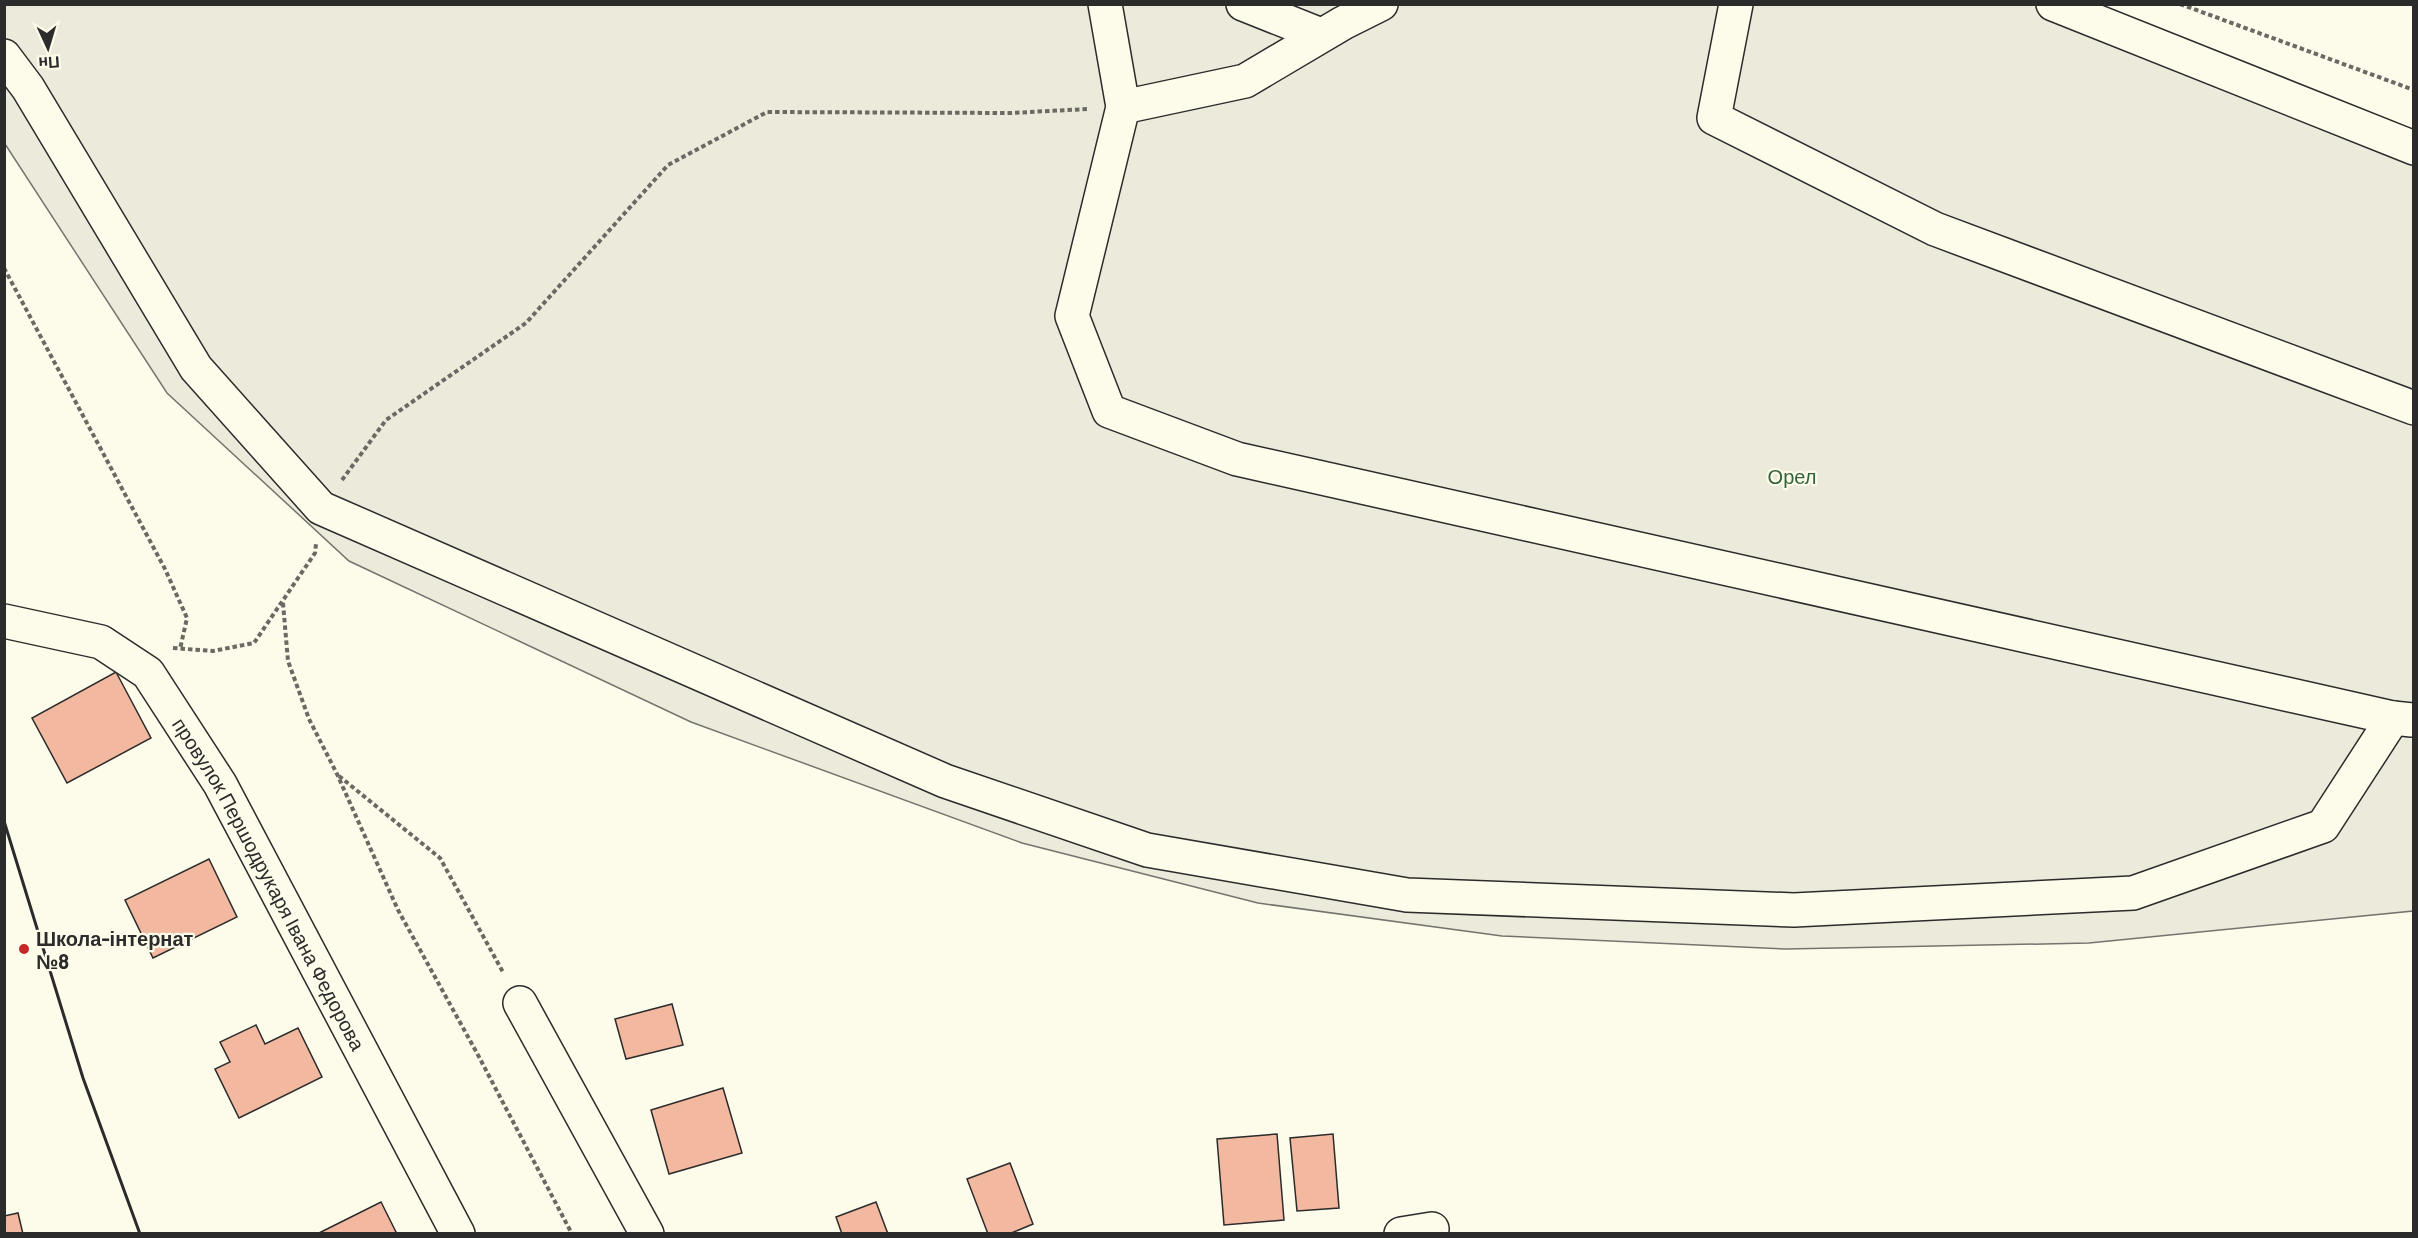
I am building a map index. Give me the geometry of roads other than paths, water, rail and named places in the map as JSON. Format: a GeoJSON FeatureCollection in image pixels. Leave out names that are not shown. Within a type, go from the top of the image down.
{"type":"FeatureCollection","features":[{"type":"Feature","properties":{"kind":"street"},"geometry":{"type":"LineString","coordinates":[[4,56],[28,88],[196,368],[321,508],[945,781],[1147,850],[1407,895],[1794,910],[2133,893],[2323,826],[2403,719],[1237,459],[1109,411],[1072,316],[1123,107],[1105,4]]}},
{"type":"Feature","properties":{"kind":"street"},"geometry":{"type":"LineString","coordinates":[[1243,4],[1322,35]]}},
{"type":"Feature","properties":{"kind":"street"},"geometry":{"type":"LineString","coordinates":[[1123,107],[1245,81],[1322,35],[1381,4]]}},
{"type":"Feature","properties":{"kind":"street"},"geometry":{"type":"LineString","coordinates":[[1736,4],[1714,118],[1935,229],[2414,408]]}},
{"type":"Feature","properties":{"kind":"street"},"geometry":{"type":"LineString","coordinates":[[2053,4],[2414,148]]}},
{"type":"Feature","properties":{"kind":"street","name":"провулок Першодрукаря Івана Федорова"},"geometry":{"type":"LineString","coordinates":[[4,621],[101,642],[148,673],[220,784],[458,1233]]}},
{"type":"Feature","properties":{"kind":"street"},"geometry":{"type":"LineString","coordinates":[[520,1003],[647,1233]]}},
{"type":"Feature","properties":{"kind":"street"},"geometry":{"type":"LineString","coordinates":[[1401,1233],[1432,1229]]}},
{"type":"Feature","properties":{"kind":"place","name":"Школа-інтернат №8"},"geometry":{"type":"Point","coordinates":[24,949]}},
{"type":"Feature","properties":{"kind":"park label","name":"Орел"},"geometry":{"type":"Point","coordinates":[1792,476]}}]}
